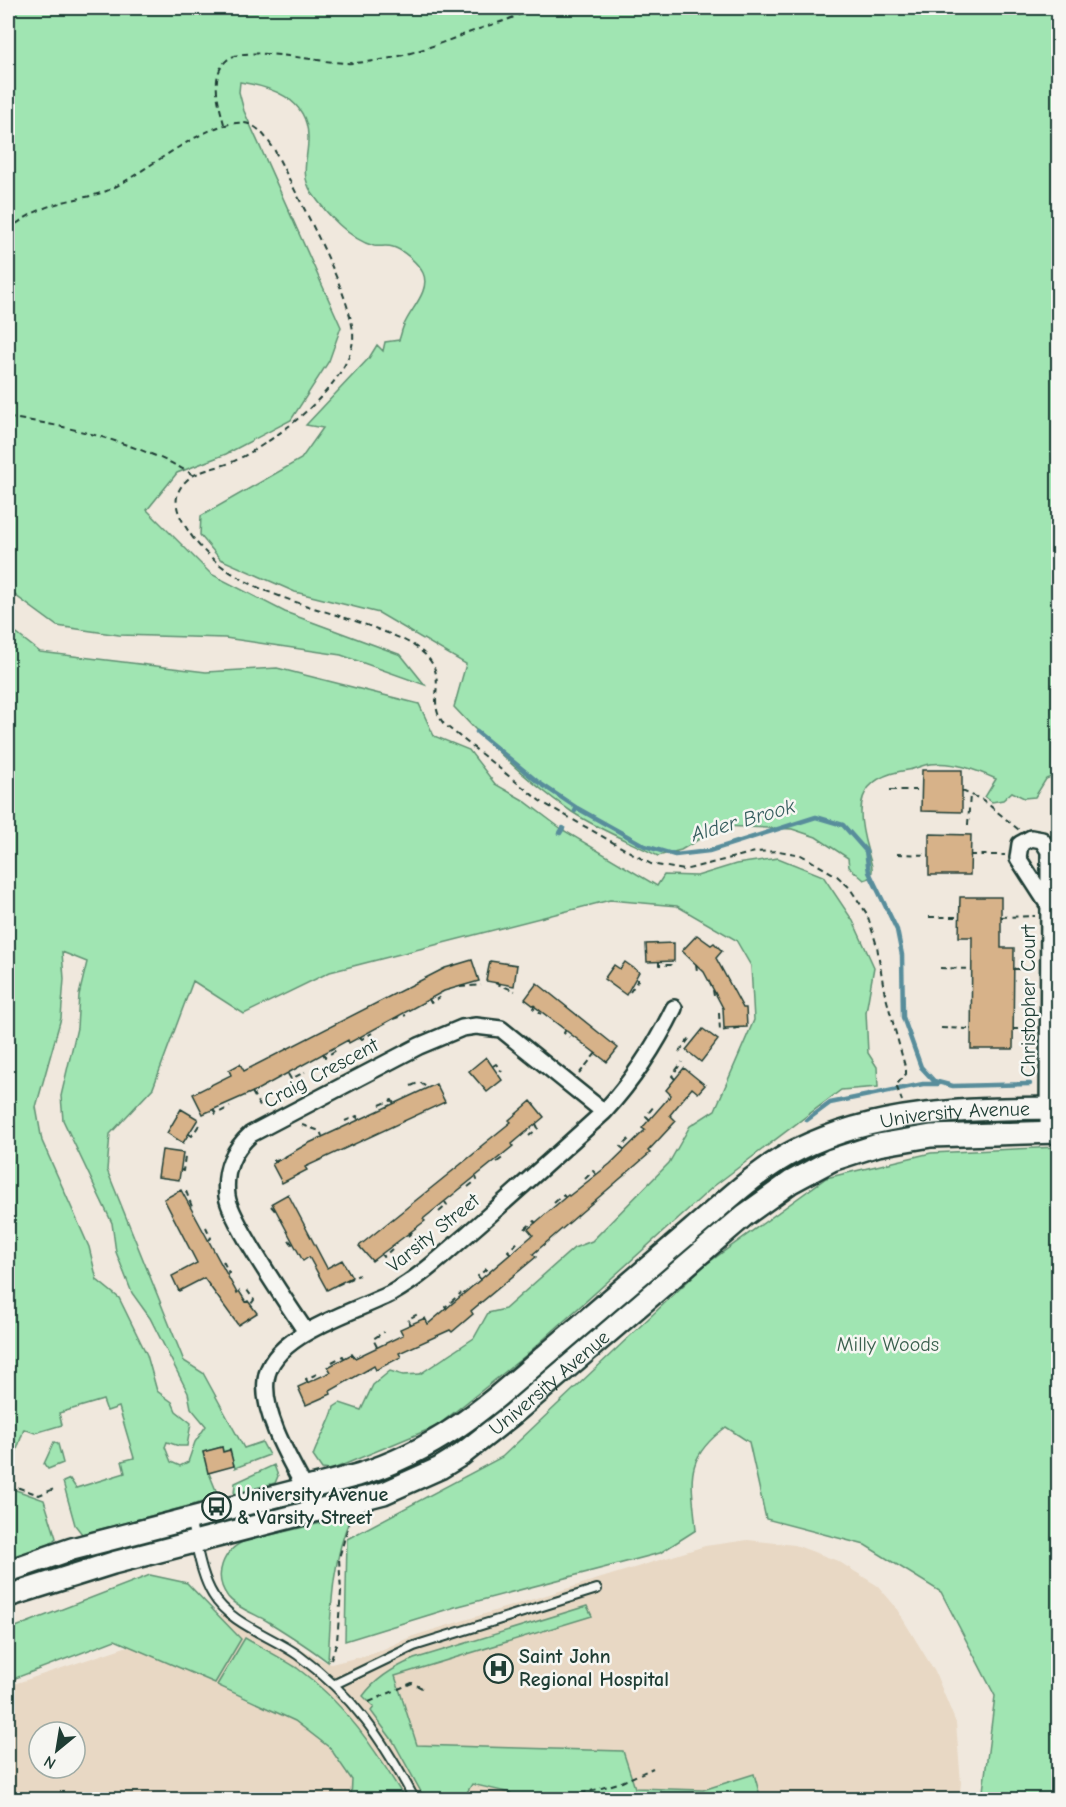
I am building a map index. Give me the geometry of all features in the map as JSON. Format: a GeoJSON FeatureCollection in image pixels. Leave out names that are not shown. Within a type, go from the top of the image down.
{"type":"FeatureCollection","features":[{"type":"Feature","properties":{"kind":"main road","name":"University Avenue"},"geometry":{"type":"LineString","coordinates":[[8,1571],[72,1549],[385,1466],[439,1441],[491,1404],[746,1183],[796,1151],[880,1120],[907,1115],[941,1111],[1053,1108]]}},
{"type":"Feature","properties":{"kind":"main road","name":"University Avenue"},"geometry":{"type":"LineString","coordinates":[[8,1596],[113,1563],[361,1499],[410,1482],[461,1455],[513,1414],[745,1215],[790,1182],[811,1170],[854,1152],[904,1140],[959,1134],[1053,1132]]}},
{"type":"Feature","properties":{"kind":"street","name":"Christopher Court"},"geometry":{"type":"LineString","coordinates":[[1027,839],[1037,838],[1048,847],[1054,890],[1049,911],[1053,1132]]}},
{"type":"Feature","properties":{"kind":"street"},"geometry":{"type":"LineString","coordinates":[[1017,855],[1020,844],[1027,839]]}},
{"type":"Feature","properties":{"kind":"street","name":"Christopher Court"},"geometry":{"type":"LineString","coordinates":[[1017,855],[1049,911]]}},
{"type":"Feature","properties":{"kind":"street","name":"Varsity Street"},"geometry":{"type":"LineString","coordinates":[[317,1511],[272,1420],[266,1397],[266,1380],[270,1365],[278,1353],[306,1332],[391,1293],[428,1269],[604,1112],[625,1089],[653,1050],[674,1008]]}},
{"type":"Feature","properties":{"kind":"street","name":"Craig Crescent"},"geometry":{"type":"LineString","coordinates":[[306,1332],[238,1223],[227,1198],[228,1168],[233,1154],[251,1134],[419,1046],[462,1028],[476,1026],[501,1029],[604,1112]]}},
{"type":"Feature","properties":{"kind":"lane"},"geometry":{"type":"LineString","coordinates":[[190,1519],[208,1583],[222,1607],[298,1654],[335,1684],[385,1744],[415,1800]]}},
{"type":"Feature","properties":{"kind":"lane"},"geometry":{"type":"LineString","coordinates":[[335,1684],[414,1646],[597,1589]]}},
{"type":"Feature","properties":{"kind":"lane"},"geometry":{"type":"LineString","coordinates":[[8,1797],[13,1800]]}},
{"type":"Feature","properties":{"kind":"path"},"geometry":{"type":"LineString","coordinates":[[224,125],[217,92],[218,74],[226,60],[234,56],[268,53],[310,61],[353,63],[405,55],[511,20],[531,8]]}},
{"type":"Feature","properties":{"kind":"path"},"geometry":{"type":"LineString","coordinates":[[8,230],[31,214],[53,204],[113,188],[188,142],[224,125],[246,123],[257,128],[274,149],[338,283],[351,314],[353,341],[349,356],[331,383],[297,420],[273,440],[248,454],[194,476],[180,487],[176,505],[185,526],[207,554],[250,583],[282,599],[353,620],[419,649],[432,661],[437,670],[439,718],[479,754],[540,801],[640,858],[663,867],[684,870],[755,852],[779,850],[801,855],[837,876],[849,887],[867,914],[877,946],[884,990],[906,1070],[906,1074],[896,1085],[907,1115]]}},
{"type":"Feature","properties":{"kind":"path"},"geometry":{"type":"LineString","coordinates":[[8,418],[40,422],[123,445],[162,459],[194,476]]}},
{"type":"Feature","properties":{"kind":"path"},"geometry":{"type":"LineString","coordinates":[[890,790],[922,790]]}},
{"type":"Feature","properties":{"kind":"path"},"geometry":{"type":"LineString","coordinates":[[962,791],[998,812],[1027,839]]}},
{"type":"Feature","properties":{"kind":"path"},"geometry":{"type":"LineString","coordinates":[[968,825],[970,794]]}},
{"type":"Feature","properties":{"kind":"path"},"geometry":{"type":"LineString","coordinates":[[897,854],[929,855]]}},
{"type":"Feature","properties":{"kind":"path"},"geometry":{"type":"LineString","coordinates":[[970,855],[1017,855]]}},
{"type":"Feature","properties":{"kind":"path"},"geometry":{"type":"LineString","coordinates":[[1001,917],[1049,911]]}},
{"type":"Feature","properties":{"kind":"path"},"geometry":{"type":"LineString","coordinates":[[929,917],[960,917]]}},
{"type":"Feature","properties":{"kind":"path"},"geometry":{"type":"LineString","coordinates":[[659,961],[659,965],[676,965]]}},
{"type":"Feature","properties":{"kind":"path"},"geometry":{"type":"LineString","coordinates":[[696,964],[697,971]]}},
{"type":"Feature","properties":{"kind":"path"},"geometry":{"type":"LineString","coordinates":[[940,968],[972,969]]}},
{"type":"Feature","properties":{"kind":"path"},"geometry":{"type":"LineString","coordinates":[[630,992],[638,980],[635,980]]}},
{"type":"Feature","properties":{"kind":"path"},"geometry":{"type":"LineString","coordinates":[[495,983],[514,991]]}},
{"type":"Feature","properties":{"kind":"path"},"geometry":{"type":"LineString","coordinates":[[460,987],[481,985]]}},
{"type":"Feature","properties":{"kind":"path"},"geometry":{"type":"LineString","coordinates":[[713,990],[714,996]]}},
{"type":"Feature","properties":{"kind":"path"},"geometry":{"type":"LineString","coordinates":[[429,999],[430,1003],[440,997]]}},
{"type":"Feature","properties":{"kind":"path"},"geometry":{"type":"LineString","coordinates":[[535,1005],[533,1008],[541,1014]]}},
{"type":"Feature","properties":{"kind":"path"},"geometry":{"type":"LineString","coordinates":[[719,1013],[720,1031],[744,1029],[744,1027]]}},
{"type":"Feature","properties":{"kind":"path"},"geometry":{"type":"LineString","coordinates":[[394,1019],[406,1015]]}},
{"type":"Feature","properties":{"kind":"path"},"geometry":{"type":"LineString","coordinates":[[941,1028],[971,1029]]}},
{"type":"Feature","properties":{"kind":"path"},"geometry":{"type":"LineString","coordinates":[[566,1029],[564,1033],[569,1037]]}},
{"type":"Feature","properties":{"kind":"path"},"geometry":{"type":"LineString","coordinates":[[360,1037],[362,1039],[372,1033]]}},
{"type":"Feature","properties":{"kind":"path"},"geometry":{"type":"LineString","coordinates":[[679,1052],[689,1040],[693,1042]]}},
{"type":"Feature","properties":{"kind":"path"},"geometry":{"type":"LineString","coordinates":[[323,1053],[325,1057],[338,1049]]}},
{"type":"Feature","properties":{"kind":"path"},"geometry":{"type":"LineString","coordinates":[[571,1085],[596,1053]]}},
{"type":"Feature","properties":{"kind":"path"},"geometry":{"type":"LineString","coordinates":[[675,1079],[672,1076],[682,1062]]}},
{"type":"Feature","properties":{"kind":"path"},"geometry":{"type":"LineString","coordinates":[[493,1066],[496,1064],[502,1072]]}},
{"type":"Feature","properties":{"kind":"path"},"geometry":{"type":"LineString","coordinates":[[288,1074],[291,1079],[305,1072]]}},
{"type":"Feature","properties":{"kind":"path"},"geometry":{"type":"LineString","coordinates":[[411,1086],[420,1082],[427,1088]]}},
{"type":"Feature","properties":{"kind":"path"},"geometry":{"type":"LineString","coordinates":[[252,1092],[270,1124]]}},
{"type":"Feature","properties":{"kind":"path"},"geometry":{"type":"LineString","coordinates":[[380,1106],[392,1100],[394,1104]]}},
{"type":"Feature","properties":{"kind":"path"},"geometry":{"type":"LineString","coordinates":[[650,1120],[646,1116],[654,1106]]}},
{"type":"Feature","properties":{"kind":"path"},"geometry":{"type":"LineString","coordinates":[[213,1109],[216,1114],[230,1107]]}},
{"type":"Feature","properties":{"kind":"path"},"geometry":{"type":"LineString","coordinates":[[345,1121],[357,1116],[358,1120]]}},
{"type":"Feature","properties":{"kind":"path"},"geometry":{"type":"LineString","coordinates":[[529,1136],[538,1128],[536,1124]]}},
{"type":"Feature","properties":{"kind":"path"},"geometry":{"type":"LineString","coordinates":[[189,1134],[192,1136],[199,1125]]}},
{"type":"Feature","properties":{"kind":"path"},"geometry":{"type":"LineString","coordinates":[[302,1125],[320,1131],[322,1137]]}},
{"type":"Feature","properties":{"kind":"path"},"geometry":{"type":"LineString","coordinates":[[625,1150],[621,1147],[629,1139]]}},
{"type":"Feature","properties":{"kind":"path"},"geometry":{"type":"LineString","coordinates":[[497,1162],[504,1157],[502,1155]]}},
{"type":"Feature","properties":{"kind":"path"},"geometry":{"type":"LineString","coordinates":[[181,1170],[183,1171],[185,1156]]}},
{"type":"Feature","properties":{"kind":"path"},"geometry":{"type":"LineString","coordinates":[[273,1161],[288,1156]]}},
{"type":"Feature","properties":{"kind":"path"},"geometry":{"type":"LineString","coordinates":[[585,1179],[593,1171],[596,1174]]}},
{"type":"Feature","properties":{"kind":"path"},"geometry":{"type":"LineString","coordinates":[[468,1187],[477,1180],[476,1177]]}},
{"type":"Feature","properties":{"kind":"path"},"geometry":{"type":"LineString","coordinates":[[186,1191],[192,1207]]}},
{"type":"Feature","properties":{"kind":"path"},"geometry":{"type":"LineString","coordinates":[[554,1203],[563,1195],[565,1197]]}},
{"type":"Feature","properties":{"kind":"path"},"geometry":{"type":"LineString","coordinates":[[439,1212],[447,1205],[445,1202]]}},
{"type":"Feature","properties":{"kind":"path"},"geometry":{"type":"LineString","coordinates":[[271,1206],[277,1213]]}},
{"type":"Feature","properties":{"kind":"path"},"geometry":{"type":"LineString","coordinates":[[525,1229],[534,1221],[536,1223]]}},
{"type":"Feature","properties":{"kind":"path"},"geometry":{"type":"LineString","coordinates":[[206,1227],[212,1238],[209,1240]]}},
{"type":"Feature","properties":{"kind":"path"},"geometry":{"type":"LineString","coordinates":[[408,1236],[417,1227]]}},
{"type":"Feature","properties":{"kind":"path"},"geometry":{"type":"LineString","coordinates":[[289,1240],[296,1249]]}},
{"type":"Feature","properties":{"kind":"path"},"geometry":{"type":"LineString","coordinates":[[511,1254],[508,1251],[519,1241]]}},
{"type":"Feature","properties":{"kind":"path"},"geometry":{"type":"LineString","coordinates":[[381,1254],[382,1257],[392,1249]]}},
{"type":"Feature","properties":{"kind":"path"},"geometry":{"type":"LineString","coordinates":[[223,1261],[229,1273],[227,1274]]}},
{"type":"Feature","properties":{"kind":"path"},"geometry":{"type":"LineString","coordinates":[[481,1280],[478,1276],[490,1266]]}},
{"type":"Feature","properties":{"kind":"path"},"geometry":{"type":"LineString","coordinates":[[337,1285],[359,1275]]}},
{"type":"Feature","properties":{"kind":"path"},"geometry":{"type":"LineString","coordinates":[[247,1290],[254,1300],[251,1304]]}},
{"type":"Feature","properties":{"kind":"path"},"geometry":{"type":"LineString","coordinates":[[447,1309],[445,1307],[461,1293]]}},
{"type":"Feature","properties":{"kind":"path"},"geometry":{"type":"LineString","coordinates":[[411,1325],[408,1319],[418,1314]]}},
{"type":"Feature","properties":{"kind":"path"},"geometry":{"type":"LineString","coordinates":[[377,1347],[373,1339],[384,1332]]}},
{"type":"Feature","properties":{"kind":"path"},"geometry":{"type":"LineString","coordinates":[[332,1362],[343,1356],[344,1358]]}},
{"type":"Feature","properties":{"kind":"path"},"geometry":{"type":"LineString","coordinates":[[308,1383],[306,1379],[317,1374]]}},
{"type":"Feature","properties":{"kind":"path"},"geometry":{"type":"LineString","coordinates":[[8,1484],[39,1495],[54,1489]]}},
{"type":"Feature","properties":{"kind":"path"},"geometry":{"type":"LineString","coordinates":[[331,1659],[337,1641],[341,1543],[361,1499]]}},
{"type":"Feature","properties":{"kind":"path"},"geometry":{"type":"LineString","coordinates":[[369,1702],[412,1683],[422,1688]]}},
{"type":"Feature","properties":{"kind":"path"},"geometry":{"type":"LineString","coordinates":[[518,1800],[577,1795],[622,1782],[653,1768]]}},
{"type":"Feature","properties":{"kind":"shaded area","name":"Saint John Regional Hospital"},"geometry":{"type":"Polygon","coordinates":[[[748,1540],[795,1545],[838,1561],[878,1586],[895,1606],[935,1672],[956,1723],[961,1783],[959,1800],[8,1799],[8,1686],[224,1614],[331,1664],[372,1654],[413,1636],[705,1546],[748,1540]]]}},
{"type":"Feature","properties":{"kind":"green space"},"geometry":{"type":"Polygon","coordinates":[[[8,8],[1058,8],[1058,774],[1046,779],[1035,797],[1024,798],[1012,792],[1003,800],[992,802],[985,797],[996,779],[956,765],[939,763],[927,765],[891,774],[878,780],[869,787],[863,797],[861,809],[861,822],[872,868],[870,878],[864,880],[849,867],[848,858],[816,837],[792,829],[721,826],[681,850],[658,856],[603,830],[572,812],[525,776],[481,736],[454,707],[466,664],[379,613],[295,592],[220,559],[200,535],[201,516],[301,459],[323,428],[306,425],[369,358],[377,345],[383,351],[385,342],[399,340],[404,325],[422,293],[425,279],[418,265],[401,251],[391,246],[374,246],[365,243],[331,217],[312,193],[306,179],[308,136],[301,112],[294,104],[275,91],[240,82],[239,92],[244,111],[341,327],[329,361],[291,420],[226,454],[177,473],[147,510],[211,574],[285,612],[401,655],[425,685],[341,655],[225,638],[119,635],[57,626],[8,590],[8,8]]]}},
{"type":"Feature","properties":{"kind":"green space"},"geometry":{"type":"Polygon","coordinates":[[[8,627],[40,652],[206,672],[277,668],[419,704],[434,736],[469,750],[495,784],[523,800],[563,830],[657,886],[664,875],[697,876],[736,864],[778,858],[823,876],[853,921],[874,967],[866,1012],[868,1053],[877,1067],[878,1087],[841,1090],[714,1186],[525,1356],[437,1426],[331,1470],[322,1469],[313,1456],[334,1407],[340,1403],[361,1410],[373,1385],[390,1371],[403,1375],[420,1374],[474,1338],[488,1313],[505,1309],[574,1248],[592,1241],[669,1163],[690,1126],[715,1110],[754,1020],[751,966],[736,940],[677,906],[610,900],[330,972],[244,1014],[193,981],[153,1088],[110,1134],[107,1170],[184,1361],[203,1373],[244,1448],[262,1442],[269,1455],[235,1468],[229,1450],[223,1452],[222,1447],[203,1452],[219,1498],[82,1534],[75,1525],[63,1482],[70,1479],[76,1488],[125,1473],[122,1461],[134,1458],[119,1407],[107,1411],[103,1400],[59,1413],[62,1425],[35,1433],[24,1429],[8,1476],[8,1453],[13,1438],[8,1436],[8,627]],[[62,952],[64,979],[61,1018],[36,1107],[42,1141],[89,1247],[97,1280],[119,1298],[147,1355],[157,1391],[172,1402],[176,1411],[191,1423],[187,1446],[167,1442],[165,1447],[171,1462],[180,1466],[188,1462],[195,1442],[206,1426],[191,1408],[188,1393],[150,1318],[132,1293],[116,1252],[112,1223],[63,1120],[61,1096],[77,1028],[79,995],[87,962],[62,952]]]}},
{"type":"Feature","properties":{"kind":"green space","name":"Milly Woods"},"geometry":{"type":"Polygon","coordinates":[[[1058,1147],[1058,1799],[982,1799],[995,1696],[941,1592],[865,1545],[766,1519],[749,1442],[726,1427],[702,1450],[696,1461],[692,1484],[696,1530],[660,1553],[455,1607],[345,1641],[347,1539],[502,1457],[705,1265],[826,1178],[931,1153],[1058,1147]]]}},
{"type":"Feature","properties":{"kind":"green space"},"geometry":{"type":"Polygon","coordinates":[[[54,1442],[58,1444],[63,1463],[48,1469],[44,1464],[54,1442]]]}},
{"type":"Feature","properties":{"kind":"green space"},"geometry":{"type":"Polygon","coordinates":[[[274,1465],[278,1476],[275,1483],[234,1494],[235,1483],[274,1465]]]}},
{"type":"Feature","properties":{"kind":"green space"},"geometry":{"type":"Polygon","coordinates":[[[13,1489],[44,1500],[56,1538],[50,1544],[8,1559],[8,1493],[13,1489]]]}},
{"type":"Feature","properties":{"kind":"green space"},"geometry":{"type":"Polygon","coordinates":[[[351,1516],[339,1552],[336,1570],[331,1606],[328,1662],[291,1636],[232,1601],[223,1589],[222,1564],[237,1545],[245,1541],[351,1516]]]}},
{"type":"Feature","properties":{"kind":"green space"},"geometry":{"type":"Polygon","coordinates":[[[150,1575],[187,1583],[241,1639],[215,1683],[115,1640],[8,1681],[8,1630],[150,1575]]]}},
{"type":"Feature","properties":{"kind":"green space"},"geometry":{"type":"Polygon","coordinates":[[[587,1606],[592,1616],[395,1676],[417,1745],[623,1751],[635,1788],[703,1790],[754,1774],[761,1799],[512,1799],[511,1793],[472,1784],[463,1799],[425,1799],[393,1741],[371,1711],[374,1707],[363,1696],[368,1690],[386,1674],[414,1659],[587,1606]]]}},
{"type":"Feature","properties":{"kind":"green space"},"geometry":{"type":"Polygon","coordinates":[[[245,1638],[297,1668],[330,1696],[358,1728],[405,1799],[351,1799],[352,1780],[330,1748],[295,1721],[217,1685],[245,1638]]]}},
{"type":"Feature","properties":{"kind":"building"},"geometry":{"type":"Polygon","coordinates":[[[922,770],[962,770],[962,812],[921,811],[922,770]]]}},
{"type":"Feature","properties":{"kind":"building"},"geometry":{"type":"Polygon","coordinates":[[[929,834],[971,835],[970,875],[929,875],[929,834]]]}},
{"type":"Feature","properties":{"kind":"building"},"geometry":{"type":"Polygon","coordinates":[[[960,897],[1001,897],[1001,948],[1014,948],[1013,1049],[971,1049],[972,937],[959,937],[960,897]]]}},
{"type":"Feature","properties":{"kind":"building"},"geometry":{"type":"Polygon","coordinates":[[[697,935],[711,945],[714,943],[722,951],[716,958],[743,1008],[746,1008],[747,1027],[724,1028],[723,1008],[704,972],[682,951],[697,935]]]}},
{"type":"Feature","properties":{"kind":"building"},"geometry":{"type":"Polygon","coordinates":[[[674,943],[674,961],[647,962],[646,944],[674,943]]]}},
{"type":"Feature","properties":{"kind":"building"},"geometry":{"type":"Polygon","coordinates":[[[472,960],[479,981],[444,991],[255,1091],[203,1114],[193,1094],[231,1075],[229,1070],[240,1064],[244,1071],[445,968],[472,960]]]}},
{"type":"Feature","properties":{"kind":"building"},"geometry":{"type":"Polygon","coordinates":[[[490,961],[517,965],[514,986],[486,981],[490,961]]]}},
{"type":"Feature","properties":{"kind":"building"},"geometry":{"type":"Polygon","coordinates":[[[625,962],[639,972],[626,995],[604,979],[614,965],[620,969],[625,962]]]}},
{"type":"Feature","properties":{"kind":"building"},"geometry":{"type":"Polygon","coordinates":[[[537,983],[618,1048],[607,1062],[525,999],[537,983]]]}},
{"type":"Feature","properties":{"kind":"building"},"geometry":{"type":"Polygon","coordinates":[[[703,1029],[718,1040],[701,1062],[686,1050],[703,1029]]]}},
{"type":"Feature","properties":{"kind":"building"},"geometry":{"type":"Polygon","coordinates":[[[486,1057],[502,1080],[487,1092],[469,1071],[486,1057]]]}},
{"type":"Feature","properties":{"kind":"building"},"geometry":{"type":"Polygon","coordinates":[[[684,1068],[705,1085],[698,1093],[692,1088],[670,1115],[676,1121],[648,1151],[650,1153],[533,1254],[536,1257],[471,1311],[473,1314],[452,1332],[450,1330],[399,1353],[401,1357],[376,1370],[374,1366],[330,1391],[331,1394],[306,1405],[298,1387],[331,1372],[328,1367],[352,1354],[355,1358],[403,1335],[400,1329],[425,1318],[428,1324],[533,1235],[528,1229],[610,1164],[645,1130],[642,1128],[671,1095],[666,1090],[684,1068]]]}},
{"type":"Feature","properties":{"kind":"building"},"geometry":{"type":"Polygon","coordinates":[[[436,1084],[445,1102],[305,1167],[307,1170],[282,1183],[272,1164],[307,1144],[436,1084]]]}},
{"type":"Feature","properties":{"kind":"building"},"geometry":{"type":"Polygon","coordinates":[[[531,1101],[544,1117],[512,1144],[513,1146],[423,1219],[425,1221],[372,1261],[359,1246],[481,1148],[531,1101]]]}},
{"type":"Feature","properties":{"kind":"building"},"geometry":{"type":"Polygon","coordinates":[[[181,1109],[198,1119],[183,1143],[167,1133],[181,1109]]]}},
{"type":"Feature","properties":{"kind":"building"},"geometry":{"type":"Polygon","coordinates":[[[162,1150],[183,1153],[179,1180],[158,1177],[162,1150]]]}},
{"type":"Feature","properties":{"kind":"building"},"geometry":{"type":"Polygon","coordinates":[[[181,1190],[237,1293],[239,1291],[257,1313],[238,1325],[204,1278],[179,1291],[172,1276],[197,1263],[164,1199],[181,1190]]]}},
{"type":"Feature","properties":{"kind":"building"},"geometry":{"type":"Polygon","coordinates":[[[288,1194],[327,1268],[342,1260],[352,1277],[327,1290],[309,1257],[303,1261],[272,1203],[288,1194]]]}},
{"type":"Feature","properties":{"kind":"building"},"geometry":{"type":"Polygon","coordinates":[[[222,1447],[223,1452],[230,1450],[234,1466],[208,1473],[203,1452],[222,1447]]]}},
{"type":"Feature","properties":{"kind":"waterway"},"geometry":{"type":"LineString","coordinates":[[477,732],[538,782],[577,808]]}},
{"type":"Feature","properties":{"kind":"waterway","name":"Alder Brook"},"geometry":{"type":"LineString","coordinates":[[575,811],[577,808],[645,846],[675,855],[709,851],[816,817],[843,825],[866,851],[869,872],[897,930],[902,955],[903,1017],[921,1067],[934,1081],[953,1086],[1030,1084]]}},
{"type":"Feature","properties":{"kind":"waterway","name":"Alder Brook"},"geometry":{"type":"LineString","coordinates":[[560,833],[563,828]]}},
{"type":"Feature","properties":{"kind":"waterway"},"geometry":{"type":"LineString","coordinates":[[807,1120],[830,1103],[923,1084],[938,1084]]}},
{"type":"Feature","properties":{"kind":"place","name":"University Avenue & Varsity Street"},"geometry":{"type":"Point","coordinates":[216,1506]}},
{"type":"Feature","properties":{"kind":"place","name":"Saint John Regional Hospital"},"geometry":{"type":"Point","coordinates":[498,1668]}}]}
